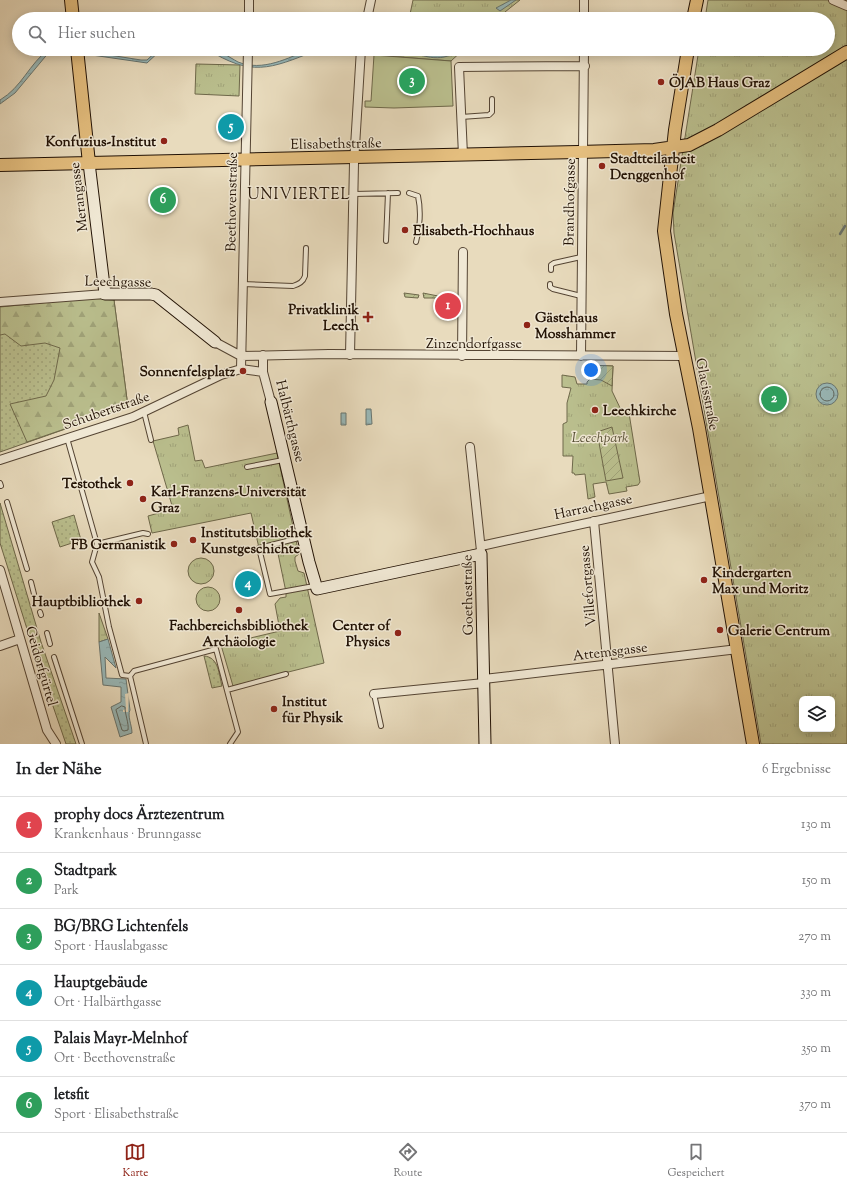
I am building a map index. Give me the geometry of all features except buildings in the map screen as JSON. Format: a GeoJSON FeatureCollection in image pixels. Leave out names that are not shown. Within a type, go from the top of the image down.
{"type":"FeatureCollection","features":[{"type":"Feature","properties":{"kind":"main road"},"geometry":{"type":"LineString","coordinates":[[71,0],[72,12]]}},
{"type":"Feature","properties":{"kind":"main road"},"geometry":{"type":"LineString","coordinates":[[694,12],[697,0]]}},
{"type":"Feature","properties":{"kind":"main road","name":"Elisabethstraße"},"geometry":{"type":"LineString","coordinates":[[0,165],[654,150],[690,145],[718,130],[847,52]]}},
{"type":"Feature","properties":{"kind":"main road","name":"Merangasse"},"geometry":{"type":"LineString","coordinates":[[77,56],[89,163]]}},
{"type":"Feature","properties":{"kind":"main road","name":"Glacisstraße"},"geometry":{"type":"LineString","coordinates":[[687,56],[673,147],[664,231],[676,314],[711,496],[753,744]]}},
{"type":"Feature","properties":{"kind":"street"},"geometry":{"type":"LineString","coordinates":[[249,0],[249,12]]}},
{"type":"Feature","properties":{"kind":"street"},"geometry":{"type":"LineString","coordinates":[[368,12],[371,0]]}},
{"type":"Feature","properties":{"kind":"street"},"geometry":{"type":"LineString","coordinates":[[584,0],[584,12]]}},
{"type":"Feature","properties":{"kind":"street"},"geometry":{"type":"LineString","coordinates":[[833,0],[847,6]]}},
{"type":"Feature","properties":{"kind":"street","name":"Beethovenstraße"},"geometry":{"type":"LineString","coordinates":[[242,356],[242,284],[247,56]]}},
{"type":"Feature","properties":{"kind":"street"},"geometry":{"type":"LineString","coordinates":[[350,355],[354,158],[361,56]]}},
{"type":"Feature","properties":{"kind":"street","name":"Brandhofgasse"},"geometry":{"type":"LineString","coordinates":[[581,356],[584,56]]}},
{"type":"Feature","properties":{"kind":"street"},"geometry":{"type":"LineString","coordinates":[[463,155],[459,67],[585,66]]}},
{"type":"Feature","properties":{"kind":"street","name":"Merangasse"},"geometry":{"type":"LineString","coordinates":[[89,163],[105,294]]}},
{"type":"Feature","properties":{"kind":"street"},"geometry":{"type":"LineString","coordinates":[[462,356],[463,252]]}},
{"type":"Feature","properties":{"kind":"street","name":"Leechgasse"},"geometry":{"type":"LineString","coordinates":[[0,302],[105,294],[156,295],[215,342],[242,356]]}},
{"type":"Feature","properties":{"kind":"street"},"geometry":{"type":"LineString","coordinates":[[263,355],[263,372],[241,369],[242,356],[263,355]]}},
{"type":"Feature","properties":{"kind":"street","name":"Zinzendorfgasse"},"geometry":{"type":"LineString","coordinates":[[263,355],[685,356]]}},
{"type":"Feature","properties":{"kind":"street","name":"Schubertstraße"},"geometry":{"type":"LineString","coordinates":[[0,460],[144,412],[221,375],[241,369]]}},
{"type":"Feature","properties":{"kind":"street","name":"Halbärthgasse"},"geometry":{"type":"LineString","coordinates":[[263,372],[303,537],[319,588]]}},
{"type":"Feature","properties":{"kind":"street","name":"Goethestraße"},"geometry":{"type":"LineString","coordinates":[[470,447],[481,550],[485,744]]}},
{"type":"Feature","properties":{"kind":"street","name":"Harrachgasse"},"geometry":{"type":"LineString","coordinates":[[319,588],[594,522],[711,496]]}},
{"type":"Feature","properties":{"kind":"street","name":"Villefortgasse"},"geometry":{"type":"LineString","coordinates":[[594,522],[594,547],[598,600],[607,664],[615,744]]}},
{"type":"Feature","properties":{"kind":"street","name":"Geidorfgürtel"},"geometry":{"type":"LineString","coordinates":[[0,570],[47,730],[56,744]]}},
{"type":"Feature","properties":{"kind":"street"},"geometry":{"type":"LineString","coordinates":[[0,646],[20,639]]}},
{"type":"Feature","properties":{"kind":"street","name":"Attemsgasse"},"geometry":{"type":"LineString","coordinates":[[374,694],[738,649]]}},
{"type":"Feature","properties":{"kind":"lane"},"geometry":{"type":"LineString","coordinates":[[461,117],[489,115],[492,112],[492,99]]}},
{"type":"Feature","properties":{"kind":"lane"},"geometry":{"type":"LineString","coordinates":[[354,198],[398,193]]}},
{"type":"Feature","properties":{"kind":"lane"},"geometry":{"type":"LineString","coordinates":[[409,193],[418,196],[420,204],[416,242]]}},
{"type":"Feature","properties":{"kind":"lane"},"geometry":{"type":"LineString","coordinates":[[386,241],[388,194]]}},
{"type":"Feature","properties":{"kind":"lane"},"geometry":{"type":"LineString","coordinates":[[242,284],[294,286],[299,284],[304,281],[305,276],[306,248]]}},
{"type":"Feature","properties":{"kind":"lane"},"geometry":{"type":"LineString","coordinates":[[551,270],[551,266],[554,263],[581,257]]}},
{"type":"Feature","properties":{"kind":"lane"},"geometry":{"type":"LineString","coordinates":[[550,284],[550,287],[553,289],[581,296]]}},
{"type":"Feature","properties":{"kind":"lane"},"geometry":{"type":"LineString","coordinates":[[144,412],[151,440]]}},
{"type":"Feature","properties":{"kind":"lane"},"geometry":{"type":"LineString","coordinates":[[67,437],[97,544],[92,562],[99,577],[109,627],[122,675],[130,676]]}},
{"type":"Feature","properties":{"kind":"lane"},"geometry":{"type":"LineString","coordinates":[[247,467],[285,459]]}},
{"type":"Feature","properties":{"kind":"lane"},"geometry":{"type":"LineString","coordinates":[[7,502],[27,569]]}},
{"type":"Feature","properties":{"kind":"lane"},"geometry":{"type":"LineString","coordinates":[[97,544],[143,533],[148,534]]}},
{"type":"Feature","properties":{"kind":"lane"},"geometry":{"type":"LineString","coordinates":[[303,537],[260,548],[270,594],[319,588]]}},
{"type":"Feature","properties":{"kind":"lane"},"geometry":{"type":"LineString","coordinates":[[31,582],[34,594]]}},
{"type":"Feature","properties":{"kind":"lane"},"geometry":{"type":"LineString","coordinates":[[47,634],[50,644]]}},
{"type":"Feature","properties":{"kind":"lane"},"geometry":{"type":"LineString","coordinates":[[130,676],[134,672],[216,649],[238,732],[230,744]]}},
{"type":"Feature","properties":{"kind":"lane"},"geometry":{"type":"LineString","coordinates":[[54,657],[82,744]]}},
{"type":"Feature","properties":{"kind":"lane"},"geometry":{"type":"LineString","coordinates":[[227,690],[286,674]]}},
{"type":"Feature","properties":{"kind":"lane"},"geometry":{"type":"LineString","coordinates":[[130,676],[146,744]]}},
{"type":"Feature","properties":{"kind":"lane"},"geometry":{"type":"LineString","coordinates":[[374,694],[380,726]]}},
{"type":"Feature","properties":{"kind":"green space"},"geometry":{"type":"Polygon","coordinates":[[[413,0],[520,0],[505,12],[410,12],[413,0]]]}},
{"type":"Feature","properties":{"kind":"green space"},"geometry":{"type":"Polygon","coordinates":[[[708,0],[847,0],[847,744],[761,744],[674,233],[673,213],[698,56],[835,56],[835,12],[706,12],[708,0]]]}},
{"type":"Feature","properties":{"kind":"green space"},"geometry":{"type":"Polygon","coordinates":[[[374,56],[451,61],[453,106],[394,108],[365,107],[365,101],[371,101],[374,56]]]}},
{"type":"Feature","properties":{"kind":"green space"},"geometry":{"type":"Polygon","coordinates":[[[386,56],[456,56],[451,61],[386,56]]]}},
{"type":"Feature","properties":{"kind":"green space"},"geometry":{"type":"Polygon","coordinates":[[[196,64],[240,65],[239,96],[195,94],[196,64]]]}},
{"type":"Feature","properties":{"kind":"green space"},"geometry":{"type":"Polygon","coordinates":[[[404,293],[419,295],[418,298],[405,297],[404,293]]]}},
{"type":"Feature","properties":{"kind":"green space"},"geometry":{"type":"Polygon","coordinates":[[[423,293],[438,296],[438,298],[424,298],[423,293]]]}},
{"type":"Feature","properties":{"kind":"green space"},"geometry":{"type":"Polygon","coordinates":[[[90,298],[114,300],[128,407],[27,442],[10,404],[46,396],[54,380],[60,348],[45,343],[21,346],[5,334],[0,335],[0,307],[90,298]]]}},
{"type":"Feature","properties":{"kind":"green space"},"geometry":{"type":"Polygon","coordinates":[[[114,300],[128,407],[0,452],[0,307],[114,300]]]}},
{"type":"Feature","properties":{"kind":"green space","name":"Leechpark"},"geometry":{"type":"Polygon","coordinates":[[[588,365],[613,366],[612,391],[622,412],[629,413],[640,482],[638,485],[626,487],[627,491],[609,494],[606,482],[593,484],[595,497],[588,499],[585,474],[575,475],[572,473],[573,456],[563,456],[563,424],[567,422],[567,403],[571,388],[562,387],[562,375],[575,377],[577,384],[587,384],[590,379],[588,365]]]}},
{"type":"Feature","properties":{"kind":"green space"},"geometry":{"type":"Polygon","coordinates":[[[588,365],[613,366],[612,386],[601,380],[590,379],[588,365]]]}},
{"type":"Feature","properties":{"kind":"green space"},"geometry":{"type":"Polygon","coordinates":[[[188,425],[195,461],[202,460],[205,468],[277,453],[299,554],[295,557],[295,561],[298,571],[304,573],[324,663],[233,686],[221,645],[280,631],[275,604],[280,598],[286,597],[286,592],[276,544],[259,548],[251,513],[152,533],[148,516],[173,509],[153,441],[179,435],[178,428],[188,425]]]}},
{"type":"Feature","properties":{"kind":"green space"},"geometry":{"type":"Polygon","coordinates":[[[612,427],[623,478],[606,481],[597,432],[612,427]]]}},
{"type":"Feature","properties":{"kind":"green space"},"geometry":{"type":"Polygon","coordinates":[[[0,503],[41,642],[76,744],[66,744],[33,648],[0,543],[0,503]]]}},
{"type":"Feature","properties":{"kind":"green space"},"geometry":{"type":"Polygon","coordinates":[[[74,515],[81,540],[60,547],[52,522],[74,515]]]}},
{"type":"Feature","properties":{"kind":"green space"},"geometry":{"type":"Polygon","coordinates":[[[201,558],[210,562],[214,571],[210,580],[201,584],[192,580],[188,571],[192,562],[201,558]]]}},
{"type":"Feature","properties":{"kind":"green space"},"geometry":{"type":"Polygon","coordinates":[[[208,587],[217,590],[220,599],[217,608],[208,611],[199,608],[196,599],[199,590],[208,587]]]}},
{"type":"Feature","properties":{"kind":"green space"},"geometry":{"type":"Polygon","coordinates":[[[99,613],[108,639],[99,642],[99,613]]]}},
{"type":"Feature","properties":{"kind":"green space"},"geometry":{"type":"Polygon","coordinates":[[[204,656],[213,660],[218,667],[222,686],[212,688],[204,656]]]}},
{"type":"Feature","properties":{"kind":"water"},"geometry":{"type":"Polygon","coordinates":[[[511,0],[516,0],[500,11],[496,8],[511,0]]]}},
{"type":"Feature","properties":{"kind":"water"},"geometry":{"type":"Polygon","coordinates":[[[41,56],[46,56],[15,93],[0,104],[0,100],[14,89],[41,56]]]}},
{"type":"Feature","properties":{"kind":"water"},"geometry":{"type":"Polygon","coordinates":[[[99,56],[116,56],[147,60],[151,56],[154,56],[147,63],[99,56]]]}},
{"type":"Feature","properties":{"kind":"water"},"geometry":{"type":"Polygon","coordinates":[[[219,56],[227,56],[247,65],[266,65],[293,56],[301,56],[273,66],[261,67],[249,67],[236,64],[219,56]]]}},
{"type":"Feature","properties":{"kind":"water"},"geometry":{"type":"Polygon","coordinates":[[[424,56],[447,56],[441,58],[424,56]]]}},
{"type":"Feature","properties":{"kind":"water"},"geometry":{"type":"Polygon","coordinates":[[[827,383],[835,386],[838,394],[835,402],[827,405],[819,402],[816,394],[819,386],[827,383]]]}},
{"type":"Feature","properties":{"kind":"water"},"geometry":{"type":"Polygon","coordinates":[[[366,409],[371,409],[372,424],[366,425],[366,409]]]}},
{"type":"Feature","properties":{"kind":"water"},"geometry":{"type":"Polygon","coordinates":[[[341,413],[346,413],[346,425],[341,425],[341,413]]]}},
{"type":"Feature","properties":{"kind":"water"},"geometry":{"type":"Polygon","coordinates":[[[108,639],[116,668],[105,657],[106,678],[126,679],[130,710],[129,715],[132,733],[120,737],[111,707],[121,702],[121,687],[103,685],[99,642],[108,639]]]}},
{"type":"Feature","properties":{"kind":"pier"},"geometry":{"type":"Polygon","coordinates":[[[129,693],[128,712],[123,712],[123,710],[126,709],[125,694],[129,693]]]}},
{"type":"Feature","properties":{"kind":"waterway"},"geometry":{"type":"LineString","coordinates":[[840,234],[845,226]]}},
{"type":"Feature","properties":{"kind":"place","name":"BG/BRG Lichtenfels"},"geometry":{"type":"Point","coordinates":[412,81]}},
{"type":"Feature","properties":{"kind":"place","name":"ÖJAB Haus Graz"},"geometry":{"type":"Point","coordinates":[661,82]}},
{"type":"Feature","properties":{"kind":"place","name":"Palais Mayr-Melnhof"},"geometry":{"type":"Point","coordinates":[231,127]}},
{"type":"Feature","properties":{"kind":"place","name":"Konfuzius-Institut"},"geometry":{"type":"Point","coordinates":[164,141]}},
{"type":"Feature","properties":{"kind":"place","name":"Stadtteilarbeit Denggenhof"},"geometry":{"type":"Point","coordinates":[602,166]}},
{"type":"Feature","properties":{"kind":"place","name":"letsfit"},"geometry":{"type":"Point","coordinates":[163,200]}},
{"type":"Feature","properties":{"kind":"place","name":"Elisabeth-Hochhaus"},"geometry":{"type":"Point","coordinates":[405,230]}},
{"type":"Feature","properties":{"kind":"place","name":"prophy docs Ärztezentrum"},"geometry":{"type":"Point","coordinates":[448,306]}},
{"type":"Feature","properties":{"kind":"place","name":"Privatklinik Leech"},"geometry":{"type":"Point","coordinates":[368,317]}},
{"type":"Feature","properties":{"kind":"place","name":"Gästehaus Mosshammer"},"geometry":{"type":"Point","coordinates":[527,325]}},
{"type":"Feature","properties":{"kind":"place","name":"Sonnenfelsplatz"},"geometry":{"type":"Point","coordinates":[243,371]}},
{"type":"Feature","properties":{"kind":"place","name":"Stadtpark"},"geometry":{"type":"Point","coordinates":[774,399]}},
{"type":"Feature","properties":{"kind":"place","name":"Leechkirche"},"geometry":{"type":"Point","coordinates":[595,410]}},
{"type":"Feature","properties":{"kind":"place","name":"Testothek"},"geometry":{"type":"Point","coordinates":[130,483]}},
{"type":"Feature","properties":{"kind":"place","name":"Karl-Franzens-Universität Graz"},"geometry":{"type":"Point","coordinates":[143,499]}},
{"type":"Feature","properties":{"kind":"place","name":"Institutsbibliothek Kunstgeschichte"},"geometry":{"type":"Point","coordinates":[193,540]}},
{"type":"Feature","properties":{"kind":"place","name":"FB Germanistik"},"geometry":{"type":"Point","coordinates":[174,544]}},
{"type":"Feature","properties":{"kind":"place","name":"Kindergarten Max und Moritz"},"geometry":{"type":"Point","coordinates":[704,580]}},
{"type":"Feature","properties":{"kind":"place","name":"Hauptgebäude"},"geometry":{"type":"Point","coordinates":[248,584]}},
{"type":"Feature","properties":{"kind":"place","name":"Hauptbibliothek"},"geometry":{"type":"Point","coordinates":[139,601]}},
{"type":"Feature","properties":{"kind":"place","name":"Fachbereichsbibliothek Archäologie"},"geometry":{"type":"Point","coordinates":[239,610]}},
{"type":"Feature","properties":{"kind":"place","name":"Galerie Centrum"},"geometry":{"type":"Point","coordinates":[720,630]}},
{"type":"Feature","properties":{"kind":"place","name":"Center of Physics"},"geometry":{"type":"Point","coordinates":[398,633]}},
{"type":"Feature","properties":{"kind":"place","name":"Institut für Physik"},"geometry":{"type":"Point","coordinates":[274,709]}},
{"type":"Feature","properties":{"kind":"district","name":"UNIVIERTEL"},"geometry":{"type":"Point","coordinates":[299,194]}}]}
